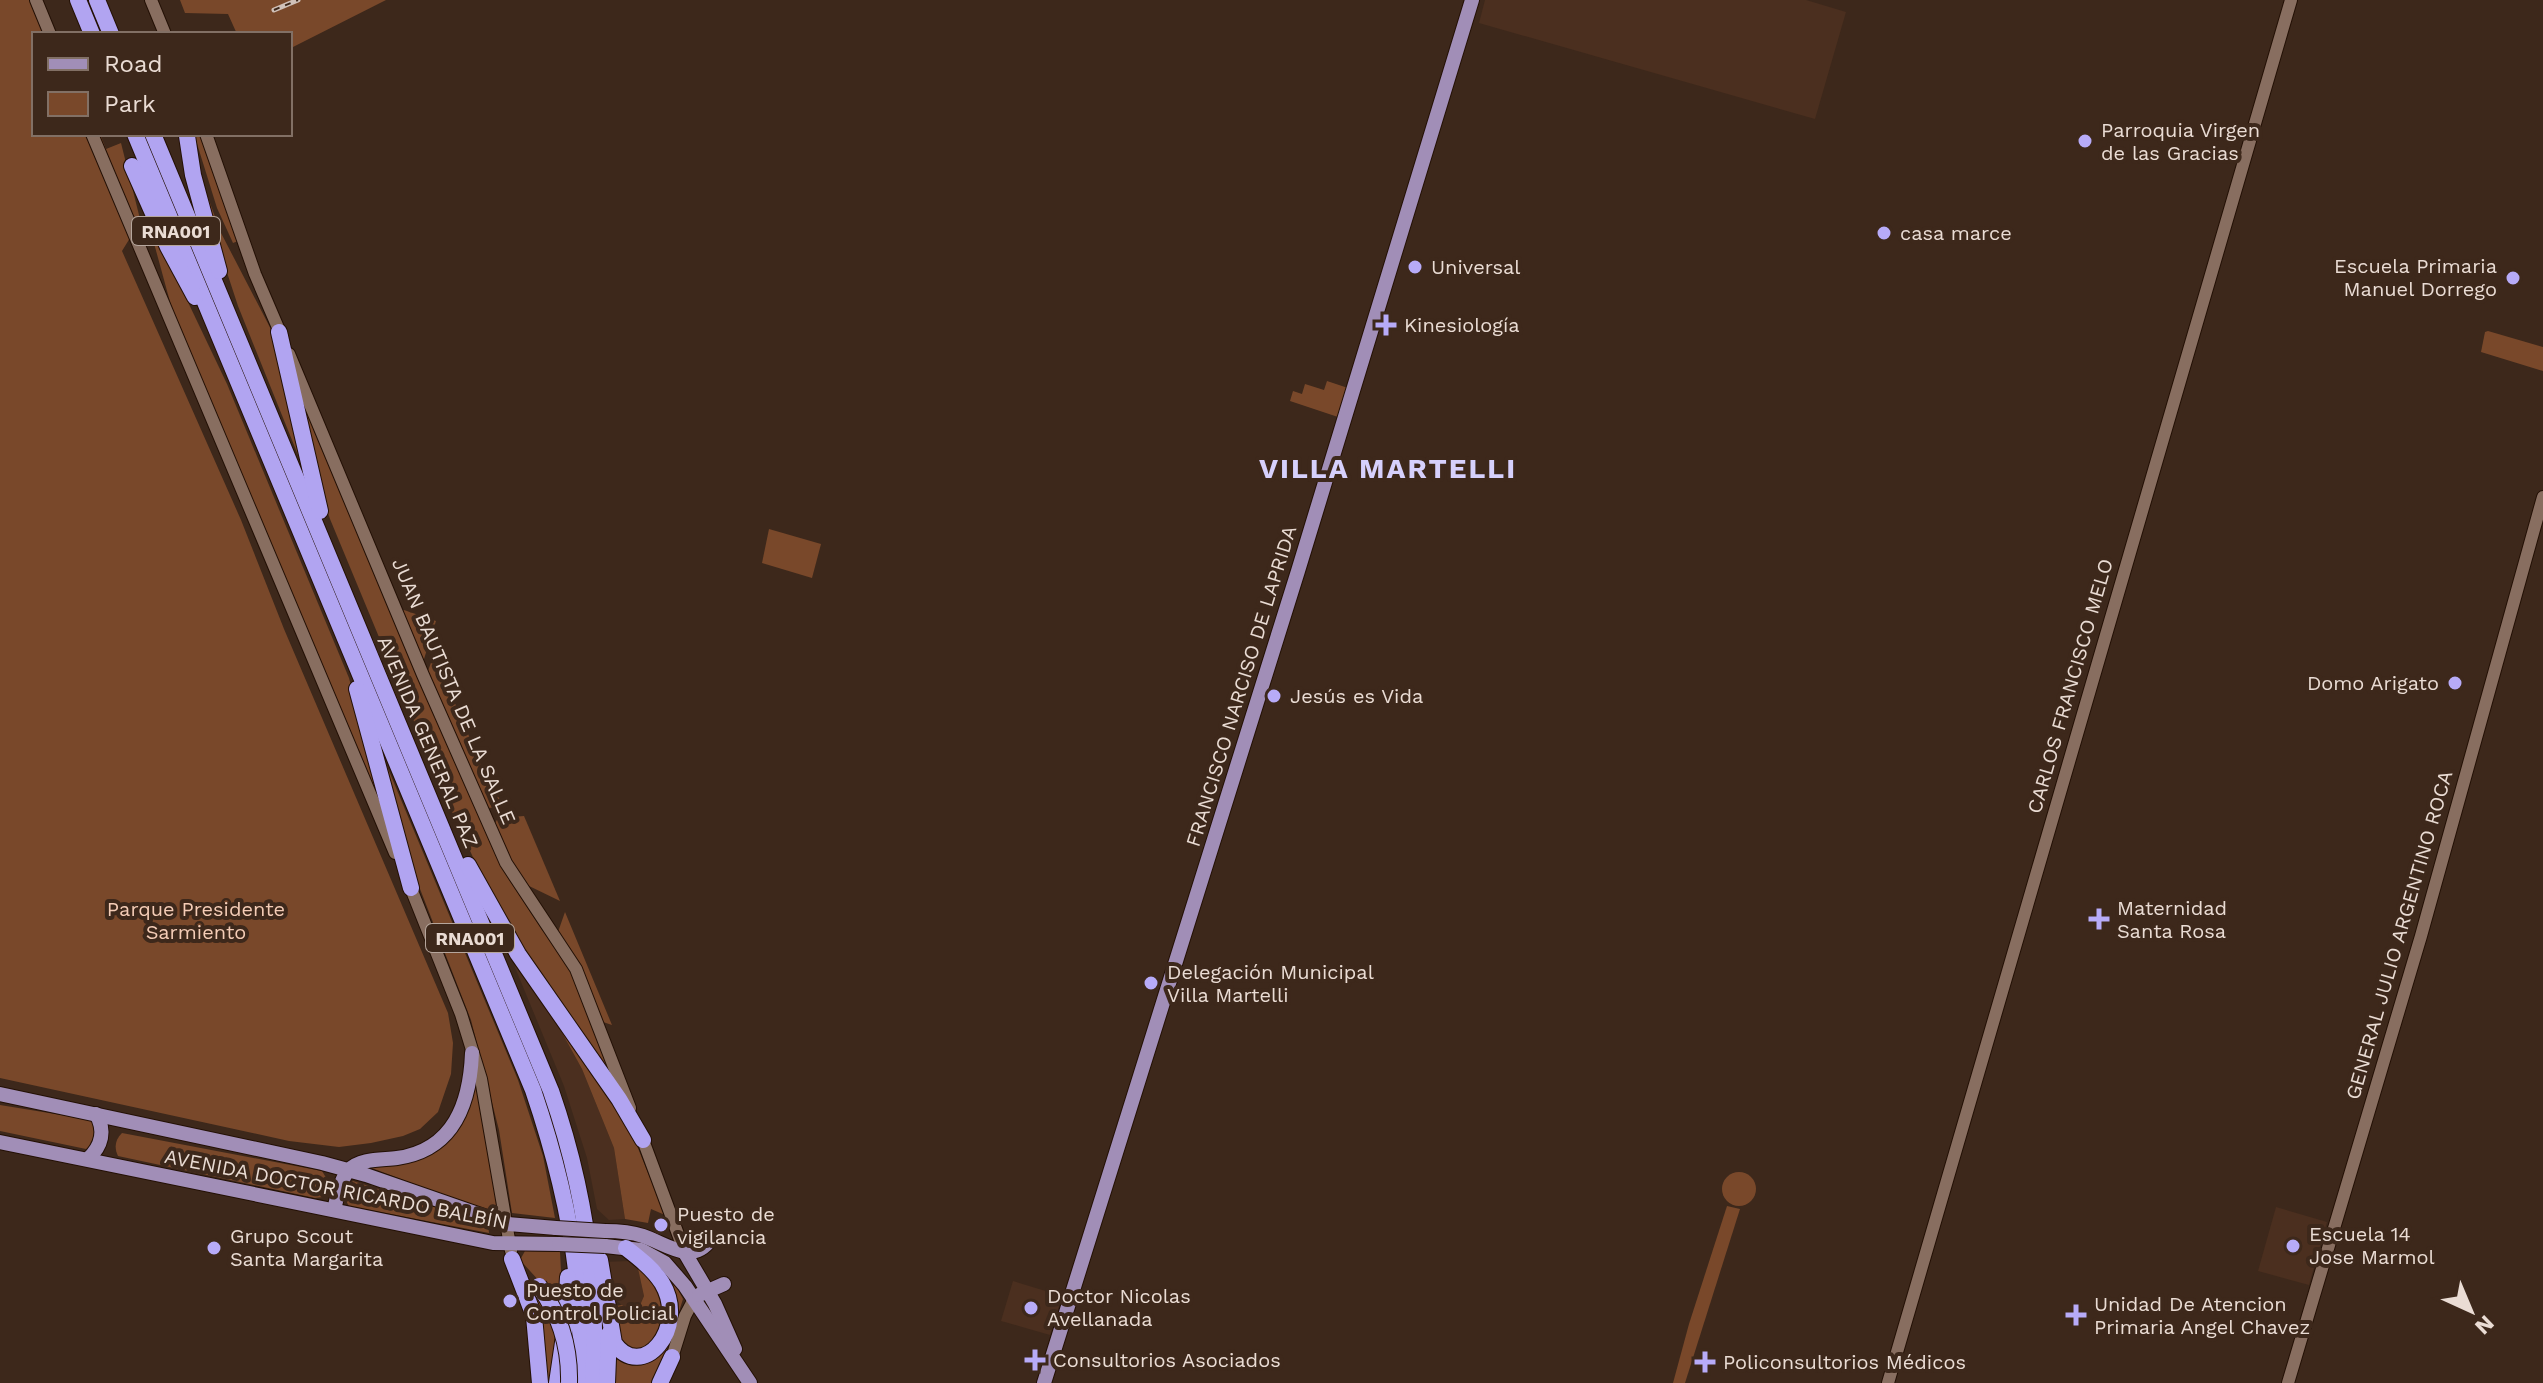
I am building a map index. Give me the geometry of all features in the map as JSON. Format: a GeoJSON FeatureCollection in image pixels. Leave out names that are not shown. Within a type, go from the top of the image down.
{"type":"FeatureCollection","features":[{"type":"Feature","properties":{"kind":"highway"},"geometry":{"type":"LineString","coordinates":[[78,0],[91,32]]}},
{"type":"Feature","properties":{"kind":"highway"},"geometry":{"type":"LineString","coordinates":[[97,0],[110,32]]}},
{"type":"Feature","properties":{"kind":"highway","name":"AVENIDA GENERAL PAZ"},"geometry":{"type":"LineString","coordinates":[[136,136],[533,1090],[553,1151],[568,1294],[557,1383]]}},
{"type":"Feature","properties":{"kind":"highway","name":"AVENIDA GENERAL PAZ"},"geometry":{"type":"LineString","coordinates":[[154,136],[543,1070],[561,1121],[582,1202],[591,1268],[593,1383]]}},
{"type":"Feature","properties":{"kind":"highway"},"geometry":{"type":"LineString","coordinates":[[187,136],[193,175],[229,315]]}},
{"type":"Feature","properties":{"kind":"highway"},"geometry":{"type":"LineString","coordinates":[[132,166],[184,279],[215,328]]}},
{"type":"Feature","properties":{"kind":"highway"},"geometry":{"type":"LineString","coordinates":[[279,332],[308,466],[335,570]]}},
{"type":"Feature","properties":{"kind":"highway"},"geometry":{"type":"LineString","coordinates":[[351,652],[357,689],[411,888]]}},
{"type":"Feature","properties":{"kind":"highway"},"geometry":{"type":"LineString","coordinates":[[429,796],[518,954],[619,1099],[643,1140]]}},
{"type":"Feature","properties":{"kind":"highway"},"geometry":{"type":"LineString","coordinates":[[575,1174],[599,1256],[609,1328],[607,1383]]}},
{"type":"Feature","properties":{"kind":"highway","name":"AVENIDA GENERAL PAZ"},"geometry":{"type":"LineString","coordinates":[[561,1234],[578,1271],[579,1383]]}},
{"type":"Feature","properties":{"kind":"highway"},"geometry":{"type":"LineString","coordinates":[[609,1328],[619,1352],[629,1359],[639,1360],[657,1351],[666,1338],[670,1323],[669,1303],[663,1285],[650,1268],[626,1248]]}},
{"type":"Feature","properties":{"kind":"highway"},"geometry":{"type":"LineString","coordinates":[[511,1252],[556,1313],[568,1356],[569,1383]]}},
{"type":"Feature","properties":{"kind":"highway"},"geometry":{"type":"LineString","coordinates":[[511,1252],[534,1316],[540,1383]]}},
{"type":"Feature","properties":{"kind":"highway"},"geometry":{"type":"LineString","coordinates":[[663,1383],[672,1357]]}},
{"type":"Feature","properties":{"kind":"main road","name":"FRANCISCO NARCISO DE LAPRIDA"},"geometry":{"type":"LineString","coordinates":[[1044,1383],[1298,571],[1472,0]]}},
{"type":"Feature","properties":{"kind":"main road"},"geometry":{"type":"LineString","coordinates":[[326,1208],[349,1170],[375,1160],[415,1153],[442,1137],[458,1119],[465,1102],[472,1053]]}},
{"type":"Feature","properties":{"kind":"main road","name":"AVENIDA DOCTOR RICARDO BALBÍN"},"geometry":{"type":"LineString","coordinates":[[0,1094],[330,1165],[507,1224],[605,1238],[639,1235],[685,1253]]}},
{"type":"Feature","properties":{"kind":"main road"},"geometry":{"type":"LineString","coordinates":[[88,1159],[99,1147],[102,1138],[96,1114]]}},
{"type":"Feature","properties":{"kind":"main road","name":"AVENIDA DOCTOR RICARDO BALBÍN"},"geometry":{"type":"LineString","coordinates":[[0,1142],[326,1208],[511,1252],[561,1234]]}},
{"type":"Feature","properties":{"kind":"main road"},"geometry":{"type":"LineString","coordinates":[[326,1208],[332,1187],[330,1165]]}},
{"type":"Feature","properties":{"kind":"main road","name":"AVENIDA DOCTOR RICARDO BALBÍN"},"geometry":{"type":"LineString","coordinates":[[605,1238],[626,1248],[648,1252],[665,1263],[694,1299],[749,1381]]}},
{"type":"Feature","properties":{"kind":"main road"},"geometry":{"type":"LineString","coordinates":[[685,1253],[699,1251],[711,1239]]}},
{"type":"Feature","properties":{"kind":"main road","name":"JUAN BAUTISTA DE LA SALLE"},"geometry":{"type":"LineString","coordinates":[[685,1253],[694,1299]]}},
{"type":"Feature","properties":{"kind":"main road","name":"JUAN BAUTISTA DE LA SALLE"},"geometry":{"type":"LineString","coordinates":[[685,1253],[707,1290],[749,1381]]}},
{"type":"Feature","properties":{"kind":"main road"},"geometry":{"type":"LineString","coordinates":[[665,1263],[707,1290]]}},
{"type":"Feature","properties":{"kind":"main road"},"geometry":{"type":"LineString","coordinates":[[694,1299],[724,1284]]}},
{"type":"Feature","properties":{"kind":"street"},"geometry":{"type":"LineString","coordinates":[[36,0],[49,32]]}},
{"type":"Feature","properties":{"kind":"street"},"geometry":{"type":"LineString","coordinates":[[151,0],[164,32]]}},
{"type":"Feature","properties":{"kind":"street","name":"CARLOS FRANCISCO MELO"},"geometry":{"type":"LineString","coordinates":[[1888,1383],[2291,0]]}},
{"type":"Feature","properties":{"kind":"street"},"geometry":{"type":"LineString","coordinates":[[93,136],[411,888],[461,1014],[481,1079],[511,1252]]}},
{"type":"Feature","properties":{"kind":"street","name":"JUAN BAUTISTA DE LA SALLE"},"geometry":{"type":"LineString","coordinates":[[207,136],[236,224],[279,332],[423,675],[500,851],[521,889],[576,969],[685,1253]]}},
{"type":"Feature","properties":{"kind":"street","name":"GENERAL JULIO ARGENTINO ROCA"},"geometry":{"type":"LineString","coordinates":[[2288,1383],[2421,936],[2543,497]]}},
{"type":"Feature","properties":{"kind":"street"},"geometry":{"type":"LineString","coordinates":[[672,1357],[694,1299]]}},
{"type":"Feature","properties":{"kind":"shaded area"},"geometry":{"type":"Polygon","coordinates":[[[1485,0],[1806,0],[1846,12],[1815,119],[1479,23],[1485,0]]]}},
{"type":"Feature","properties":{"kind":"shaded area"},"geometry":{"type":"Polygon","coordinates":[[[514,965],[533,980],[582,1069],[614,1148],[625,1219],[609,1220],[597,1209],[587,1158],[564,1086],[514,965]]]}},
{"type":"Feature","properties":{"kind":"shaded area","name":"Escuela 14 Jose Marmol"},"geometry":{"type":"Polygon","coordinates":[[[2276,1207],[2327,1222],[2309,1285],[2258,1271],[2276,1207]]]}},
{"type":"Feature","properties":{"kind":"shaded area"},"geometry":{"type":"Polygon","coordinates":[[[629,1261],[637,1264],[644,1296],[635,1318],[607,1291],[603,1262],[629,1261]]]}},
{"type":"Feature","properties":{"kind":"shaded area","name":"Doctor Nicolas Avellanada"},"geometry":{"type":"Polygon","coordinates":[[[1013,1281],[1062,1296],[1050,1335],[1001,1321],[1013,1281]]]}},
{"type":"Feature","properties":{"kind":"green space","name":"Parque Presidente Sarmiento"},"geometry":{"type":"Polygon","coordinates":[[[0,0],[30,0],[43,32],[32,32],[32,136],[88,136],[130,238],[122,251],[241,520],[284,629],[448,1013],[453,1043],[451,1074],[438,1112],[420,1129],[403,1136],[339,1147],[289,1141],[0,1078],[0,0]]]}},
{"type":"Feature","properties":{"kind":"green space"},"geometry":{"type":"Polygon","coordinates":[[[180,0],[386,0],[293,47],[292,32],[236,32],[228,14],[185,13],[180,0]]]}},
{"type":"Feature","properties":{"kind":"green space"},"geometry":{"type":"Polygon","coordinates":[[[98,136],[101,136],[106,149],[121,143],[145,248],[98,136]]]}},
{"type":"Feature","properties":{"kind":"green space"},"geometry":{"type":"Polygon","coordinates":[[[195,136],[202,136],[238,241],[233,243],[217,208],[195,136]]]}},
{"type":"Feature","properties":{"kind":"green space"},"geometry":{"type":"Polygon","coordinates":[[[199,172],[220,231],[277,341],[300,460],[238,306],[216,239],[199,172]]]}},
{"type":"Feature","properties":{"kind":"green space"},"geometry":{"type":"Polygon","coordinates":[[[146,214],[227,384],[349,678],[381,808],[172,309],[146,214]]]}},
{"type":"Feature","properties":{"kind":"green space"},"geometry":{"type":"Polygon","coordinates":[[[2485,332],[2543,347],[2543,371],[2481,352],[2485,332]]]}},
{"type":"Feature","properties":{"kind":"green space"},"geometry":{"type":"Polygon","coordinates":[[[293,374],[401,635],[508,878],[542,930],[565,958],[614,1071],[608,1074],[508,927],[447,801],[330,519],[313,469],[293,374]]]}},
{"type":"Feature","properties":{"kind":"green space"},"geometry":{"type":"Polygon","coordinates":[[[1327,381],[1348,388],[1338,417],[1290,401],[1293,391],[1302,394],[1305,384],[1324,390],[1327,381]]]}},
{"type":"Feature","properties":{"kind":"green space"},"geometry":{"type":"Polygon","coordinates":[[[769,529],[821,544],[812,578],[762,563],[769,529]]]}},
{"type":"Feature","properties":{"kind":"green space"},"geometry":{"type":"Polygon","coordinates":[[[404,610],[436,621],[424,659],[420,659],[401,612],[404,610]]]}},
{"type":"Feature","properties":{"kind":"green space"},"geometry":{"type":"Polygon","coordinates":[[[434,654],[489,783],[505,807],[487,808],[428,671],[434,654]]]}},
{"type":"Feature","properties":{"kind":"green space"},"geometry":{"type":"Polygon","coordinates":[[[384,759],[518,1080],[543,1156],[555,1218],[512,1213],[499,1130],[471,1020],[415,876],[384,759]]]}},
{"type":"Feature","properties":{"kind":"green space"},"geometry":{"type":"Polygon","coordinates":[[[524,816],[560,901],[519,878],[494,825],[498,818],[524,816]]]}},
{"type":"Feature","properties":{"kind":"green space"},"geometry":{"type":"Polygon","coordinates":[[[565,912],[612,1025],[603,1022],[582,969],[558,932],[565,912]]]}},
{"type":"Feature","properties":{"kind":"green space"},"geometry":{"type":"Polygon","coordinates":[[[533,980],[631,1131],[665,1215],[651,1209],[648,1223],[625,1219],[614,1148],[582,1069],[533,980]]]}},
{"type":"Feature","properties":{"kind":"green space"},"geometry":{"type":"Polygon","coordinates":[[[474,1083],[499,1216],[369,1167],[433,1148],[474,1083]]]}},
{"type":"Feature","properties":{"kind":"green space"},"geometry":{"type":"Polygon","coordinates":[[[0,1105],[92,1120],[98,1128],[93,1144],[86,1149],[0,1131],[0,1105]]]}},
{"type":"Feature","properties":{"kind":"green space"},"geometry":{"type":"Polygon","coordinates":[[[122,1133],[322,1171],[328,1181],[323,1197],[315,1198],[118,1156],[116,1144],[122,1133]]]}},
{"type":"Feature","properties":{"kind":"green space"},"geometry":{"type":"Polygon","coordinates":[[[1739,1172],[1751,1177],[1756,1189],[1751,1201],[1739,1206],[1727,1201],[1722,1189],[1727,1177],[1739,1172]]]}},
{"type":"Feature","properties":{"kind":"green space"},"geometry":{"type":"Polygon","coordinates":[[[353,1181],[488,1224],[489,1233],[349,1206],[346,1193],[353,1181]]]}},
{"type":"Feature","properties":{"kind":"green space"},"geometry":{"type":"Polygon","coordinates":[[[1727,1206],[1740,1209],[1685,1383],[1673,1383],[1689,1324],[1727,1206]]]}},
{"type":"Feature","properties":{"kind":"green space"},"geometry":{"type":"Polygon","coordinates":[[[525,1251],[560,1252],[562,1290],[550,1383],[543,1383],[526,1277],[536,1288],[541,1283],[520,1260],[525,1251]]]}},
{"type":"Feature","properties":{"kind":"green space"},"geometry":{"type":"Polygon","coordinates":[[[637,1264],[657,1289],[666,1310],[654,1349],[622,1352],[610,1307],[622,1305],[635,1317],[644,1296],[637,1264]]]}},
{"type":"Feature","properties":{"kind":"green space"},"geometry":{"type":"Polygon","coordinates":[[[655,1267],[671,1277],[683,1299],[656,1383],[612,1383],[616,1354],[635,1363],[649,1362],[661,1353],[671,1335],[655,1267]]]}},
{"type":"Feature","properties":{"kind":"waterway"},"geometry":{"type":"LineString","coordinates":[[617,1311],[621,1315],[618,1322]]}},
{"type":"Feature","properties":{"kind":"railway"},"geometry":{"type":"LineString","coordinates":[[274,10],[298,0]]}},
{"type":"Feature","properties":{"kind":"place","name":"Parroquia Virgen de las Gracias"},"geometry":{"type":"Point","coordinates":[2085,141]}},
{"type":"Feature","properties":{"kind":"place","name":"casa marce"},"geometry":{"type":"Point","coordinates":[1884,233]}},
{"type":"Feature","properties":{"kind":"place","name":"Universal"},"geometry":{"type":"Point","coordinates":[1415,267]}},
{"type":"Feature","properties":{"kind":"place","name":"Escuela Primaria Manuel Dorrego"},"geometry":{"type":"Point","coordinates":[2513,278]}},
{"type":"Feature","properties":{"kind":"place","name":"Kinesiología"},"geometry":{"type":"Point","coordinates":[1386,325]}},
{"type":"Feature","properties":{"kind":"place","name":"Domo Arigato"},"geometry":{"type":"Point","coordinates":[2455,683]}},
{"type":"Feature","properties":{"kind":"place","name":"Jesús es Vida"},"geometry":{"type":"Point","coordinates":[1274,696]}},
{"type":"Feature","properties":{"kind":"place","name":"Maternidad Santa Rosa"},"geometry":{"type":"Point","coordinates":[2099,919]}},
{"type":"Feature","properties":{"kind":"place","name":"Delegación Municipal Villa Martelli"},"geometry":{"type":"Point","coordinates":[1151,983]}},
{"type":"Feature","properties":{"kind":"place","name":"Puesto de vigilancia"},"geometry":{"type":"Point","coordinates":[661,1225]}},
{"type":"Feature","properties":{"kind":"place","name":"Escuela 14 Jose Marmol"},"geometry":{"type":"Point","coordinates":[2293,1246]}},
{"type":"Feature","properties":{"kind":"place","name":"Grupo Scout Santa Margarita"},"geometry":{"type":"Point","coordinates":[214,1248]}},
{"type":"Feature","properties":{"kind":"place","name":"Puesto de Control Policial"},"geometry":{"type":"Point","coordinates":[510,1301]}},
{"type":"Feature","properties":{"kind":"place","name":"Doctor Nicolas Avellanada"},"geometry":{"type":"Point","coordinates":[1031,1308]}},
{"type":"Feature","properties":{"kind":"place","name":"Unidad De Atencion Primaria Angel Chavez"},"geometry":{"type":"Point","coordinates":[2076,1315]}},
{"type":"Feature","properties":{"kind":"place","name":"Consultorios Asociados"},"geometry":{"type":"Point","coordinates":[1035,1360]}},
{"type":"Feature","properties":{"kind":"place","name":"Policonsultorios Médicos"},"geometry":{"type":"Point","coordinates":[1705,1362]}},
{"type":"Feature","properties":{"kind":"district","name":"VILLA MARTELLI"},"geometry":{"type":"Point","coordinates":[1388,468]}}]}
